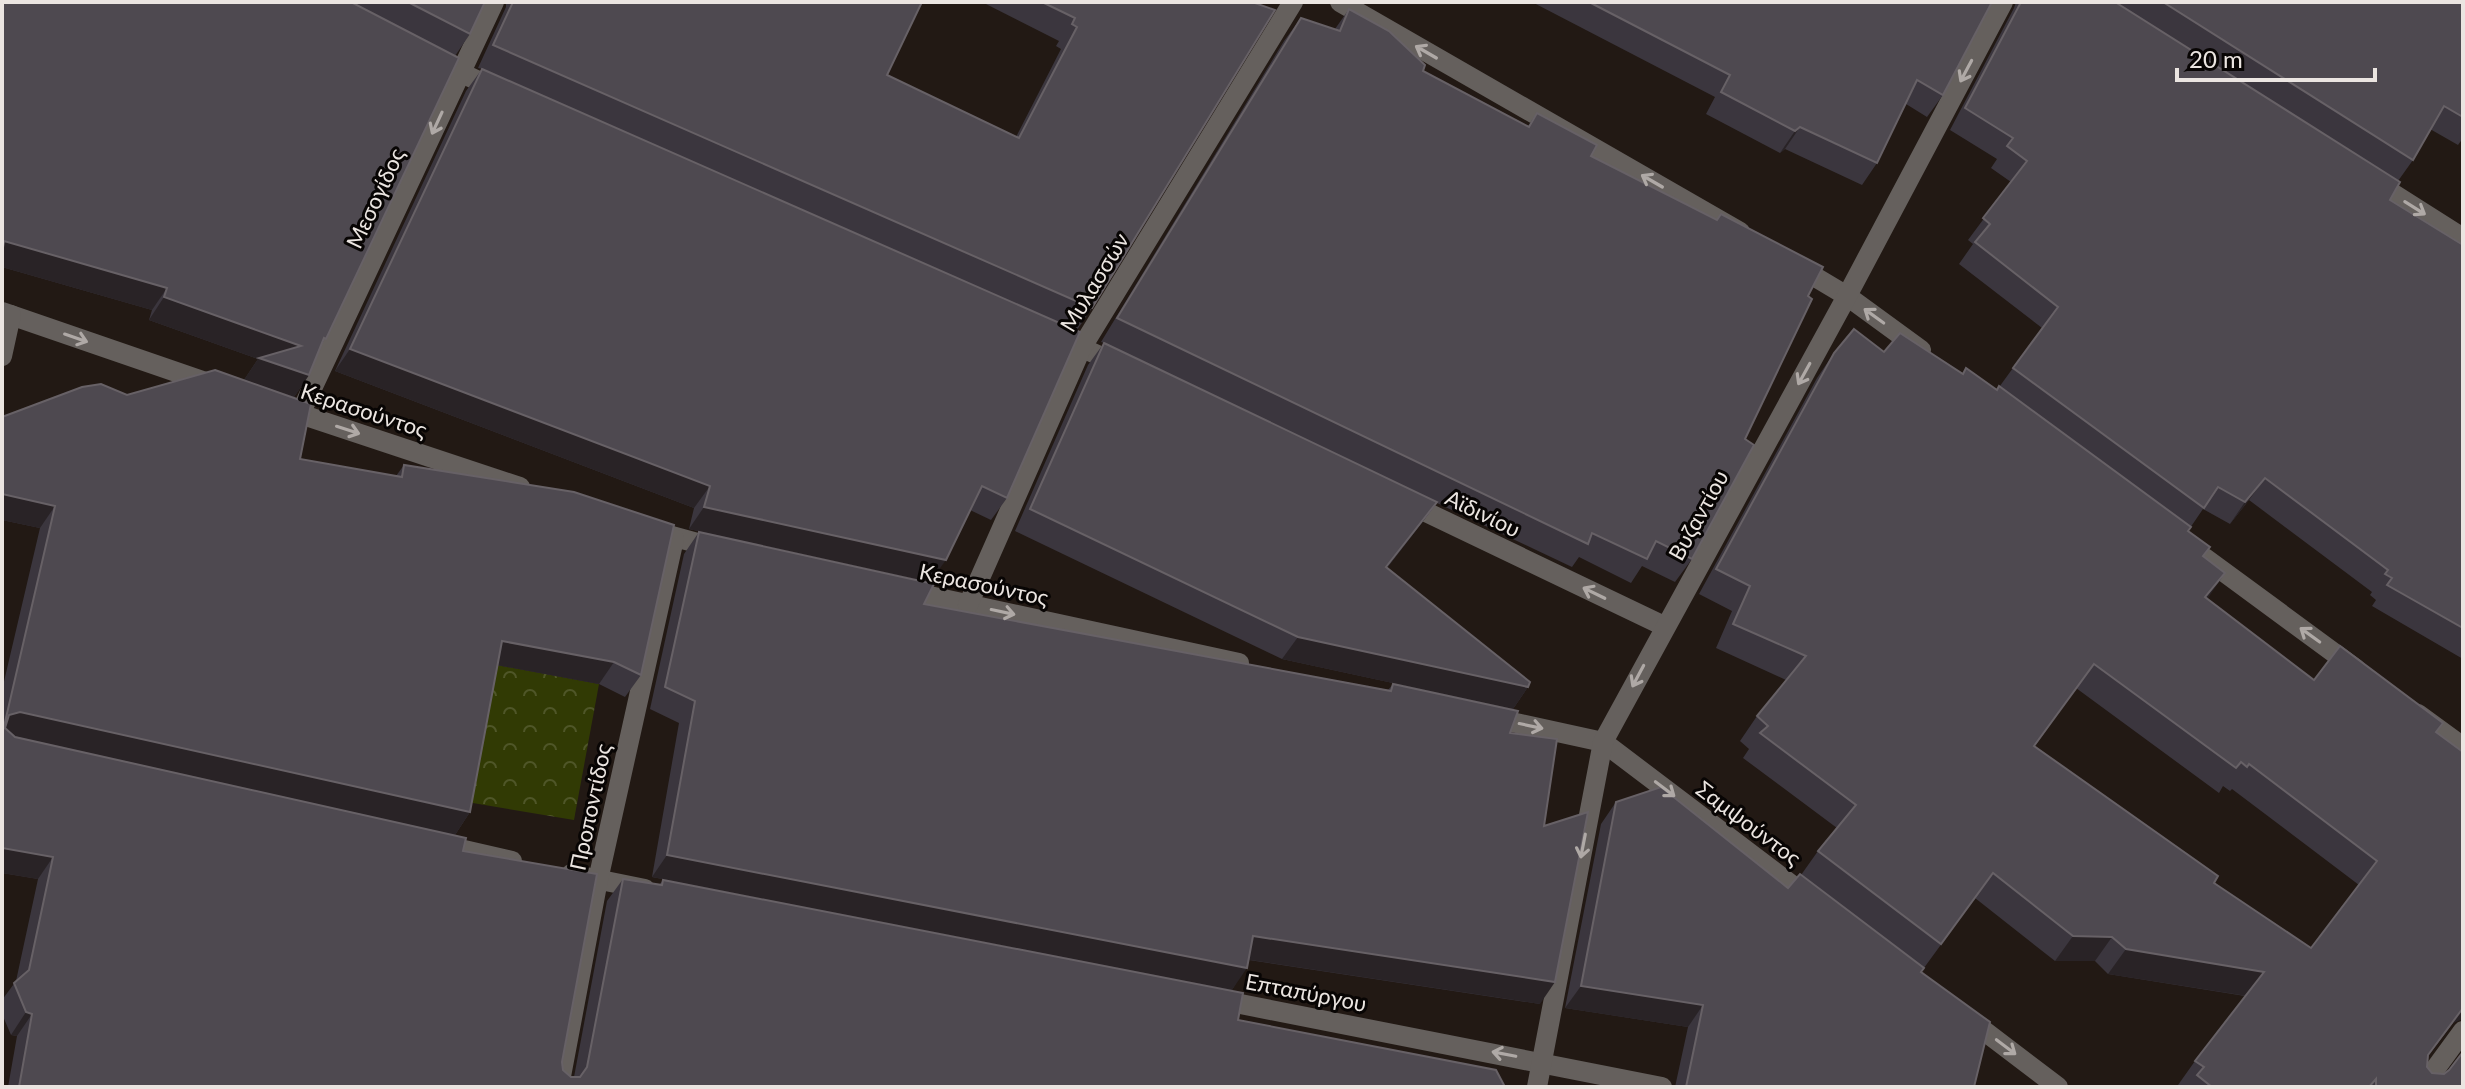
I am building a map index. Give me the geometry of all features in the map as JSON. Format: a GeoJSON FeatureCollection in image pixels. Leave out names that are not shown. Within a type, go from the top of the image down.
{"type":"FeatureCollection","features":[{"type":"Feature","properties":{"kind":"street","name":"Μεσογίδος"},"geometry":{"type":"LineString","coordinates":[[300,414],[494,2]]}},
{"type":"Feature","properties":{"kind":"street","name":"Μυλασσών"},"geometry":{"type":"LineString","coordinates":[[968,605],[1082,347],[1293,2]]}},
{"type":"Feature","properties":{"kind":"street"},"geometry":{"type":"LineString","coordinates":[[1340,2],[1767,247],[1847,296],[1937,362]]}},
{"type":"Feature","properties":{"kind":"street","name":"Βυζαντίου"},"geometry":{"type":"LineString","coordinates":[[1537,1087],[1603,742],[1847,296],[2003,2]]}},
{"type":"Feature","properties":{"kind":"street"},"geometry":{"type":"LineString","coordinates":[[418,52],[518,99]]}},
{"type":"Feature","properties":{"kind":"street"},"geometry":{"type":"LineString","coordinates":[[2356,170],[2463,238]]}},
{"type":"Feature","properties":{"kind":"street"},"geometry":{"type":"LineString","coordinates":[[2,356],[6,314],[242,395]]}},
{"type":"Feature","properties":{"kind":"street"},"geometry":{"type":"LineString","coordinates":[[1038,328],[1138,374]]}},
{"type":"Feature","properties":{"kind":"street","name":"Κερασούντος"},"geometry":{"type":"LineString","coordinates":[[271,404],[539,494]]}},
{"type":"Feature","properties":{"kind":"street","name":"Αϊδινίου"},"geometry":{"type":"LineString","coordinates":[[1380,490],[1664,626]]}},
{"type":"Feature","properties":{"kind":"street"},"geometry":{"type":"LineString","coordinates":[[629,524],[674,539],[736,553]]}},
{"type":"Feature","properties":{"kind":"street","name":"Προποντίδος"},"geometry":{"type":"LineString","coordinates":[[559,1087],[598,880],[674,539]]}},
{"type":"Feature","properties":{"kind":"street"},"geometry":{"type":"LineString","coordinates":[[2193,550],[2373,681]]}},
{"type":"Feature","properties":{"kind":"street","name":"Κερασούντος"},"geometry":{"type":"LineString","coordinates":[[875,584],[1262,669]]}},
{"type":"Feature","properties":{"kind":"street"},"geometry":{"type":"LineString","coordinates":[[2399,700],[2463,747]]}},
{"type":"Feature","properties":{"kind":"street"},"geometry":{"type":"LineString","coordinates":[[1463,712],[1603,742]]}},
{"type":"Feature","properties":{"kind":"street","name":"Σαμψούντος"},"geometry":{"type":"LineString","coordinates":[[1603,742],[1830,915]]}},
{"type":"Feature","properties":{"kind":"street"},"geometry":{"type":"LineString","coordinates":[[415,839],[660,892]]}},
{"type":"Feature","properties":{"kind":"street","name":"Επταπύργου"},"geometry":{"type":"LineString","coordinates":[[1201,996],[1662,1087]]}},
{"type":"Feature","properties":{"kind":"street"},"geometry":{"type":"LineString","coordinates":[[1944,1001],[2058,1087]]}},
{"type":"Feature","properties":{"kind":"street"},"geometry":{"type":"LineString","coordinates":[[2422,1087],[2463,1031]]}},
{"type":"Feature","properties":{"kind":"green space"},"geometry":{"type":"Polygon","coordinates":[[[486,663],[599,684],[574,820],[461,801],[486,663]]]}},
{"type":"Feature","properties":{"kind":"building"},"geometry":{"type":"Polygon","coordinates":[[[2,2],[351,2],[459,58],[309,375],[259,358],[301,346],[164,297],[167,288],[4,241],[2,254],[2,2]]]}},
{"type":"Feature","properties":{"kind":"building"},"geometry":{"type":"Polygon","coordinates":[[[408,2],[485,2],[470,34],[408,2]]]}},
{"type":"Feature","properties":{"kind":"building"},"geometry":{"type":"Polygon","coordinates":[[[513,2],[922,2],[887,75],[1019,138],[1077,27],[1072,24],[1075,18],[1042,2],[1252,2],[1275,10],[1092,308],[493,45],[513,2]]]}},
{"type":"Feature","properties":{"kind":"building"},"geometry":{"type":"Polygon","coordinates":[[[1589,2],[1992,2],[1943,95],[1917,80],[1877,163],[1800,127],[1795,131],[1721,92],[1730,75],[1589,2]]]}},
{"type":"Feature","properties":{"kind":"building"},"geometry":{"type":"Polygon","coordinates":[[[2021,2],[2115,2],[2400,182],[2390,200],[2463,245],[2463,628],[2387,585],[2392,578],[2385,574],[2388,570],[2265,478],[2245,502],[2218,487],[2204,508],[2013,368],[2058,307],[1975,242],[1990,224],[1983,218],[2027,161],[2007,146],[2013,138],[1965,108],[2021,2]]]}},
{"type":"Feature","properties":{"kind":"building"},"geometry":{"type":"Polygon","coordinates":[[[2163,2],[2463,2],[2463,117],[2444,106],[2413,160],[2163,2]]]}},
{"type":"Feature","properties":{"kind":"building"},"geometry":{"type":"Polygon","coordinates":[[[1349,9],[1389,31],[1425,65],[1423,71],[1529,127],[1537,113],[1597,145],[1591,156],[1717,220],[1721,214],[1823,267],[1808,296],[1812,299],[1745,439],[1754,445],[1692,559],[1656,541],[1647,559],[1592,533],[1588,544],[1117,318],[1301,18],[1340,31],[1349,9]]]}},
{"type":"Feature","properties":{"kind":"building"},"geometry":{"type":"Polygon","coordinates":[[[482,69],[1080,332],[1007,498],[982,486],[946,560],[704,507],[710,486],[350,349],[482,69]]]}},
{"type":"Feature","properties":{"kind":"building"},"geometry":{"type":"Polygon","coordinates":[[[1854,329],[1884,352],[1900,333],[1963,374],[1966,368],[1997,390],[1999,386],[2191,527],[2188,531],[2210,547],[2203,556],[2225,573],[2205,597],[2314,680],[2340,646],[2443,723],[2436,732],[2463,752],[2463,1008],[2428,1055],[2427,1067],[2432,1073],[2444,1074],[2463,1052],[2463,1087],[2376,1087],[2376,1079],[2369,1087],[2212,1087],[2197,1075],[2204,1067],[2195,1061],[2264,972],[2126,949],[2112,937],[2073,936],[1993,873],[1941,944],[1818,851],[1856,805],[1760,733],[1768,726],[1757,716],[1806,656],[1733,624],[1750,586],[1716,569],[1834,353],[1854,329]],[[2094,664],[2034,746],[2218,876],[2214,883],[2311,948],[2377,861],[2249,764],[2247,767],[2241,762],[2236,768],[2094,664]]]}},
{"type":"Feature","properties":{"kind":"building"},"geometry":{"type":"Polygon","coordinates":[[[1104,343],[1437,502],[1386,567],[1530,682],[1528,687],[1298,637],[1030,509],[1104,343]]]}},
{"type":"Feature","properties":{"kind":"building"},"geometry":{"type":"Polygon","coordinates":[[[215,370],[311,404],[300,459],[402,477],[404,465],[574,492],[674,525],[641,675],[614,662],[502,641],[470,812],[20,712],[9,715],[5,728],[15,737],[466,838],[463,851],[597,874],[562,1062],[563,1070],[571,1077],[580,1077],[587,1067],[623,879],[662,885],[663,880],[1243,993],[1238,1020],[1496,1070],[1505,1087],[19,1087],[32,1014],[26,1012],[14,983],[29,970],[53,857],[2,848],[2,735],[55,506],[2,494],[2,417],[82,387],[101,384],[127,395],[215,370]]]}},
{"type":"Feature","properties":{"kind":"building"},"geometry":{"type":"Polygon","coordinates":[[[699,532],[934,584],[924,604],[1391,691],[1393,684],[1518,711],[1510,733],[1557,739],[1544,826],[1588,812],[1555,982],[1253,936],[1247,968],[667,855],[695,701],[665,687],[699,532]]]}},
{"type":"Feature","properties":{"kind":"building"},"geometry":{"type":"Polygon","coordinates":[[[1661,787],[1788,888],[1800,874],[1924,968],[1921,972],[1990,1022],[1974,1087],[1686,1087],[1703,1005],[1581,986],[1616,802],[1661,787]]]}}]}
